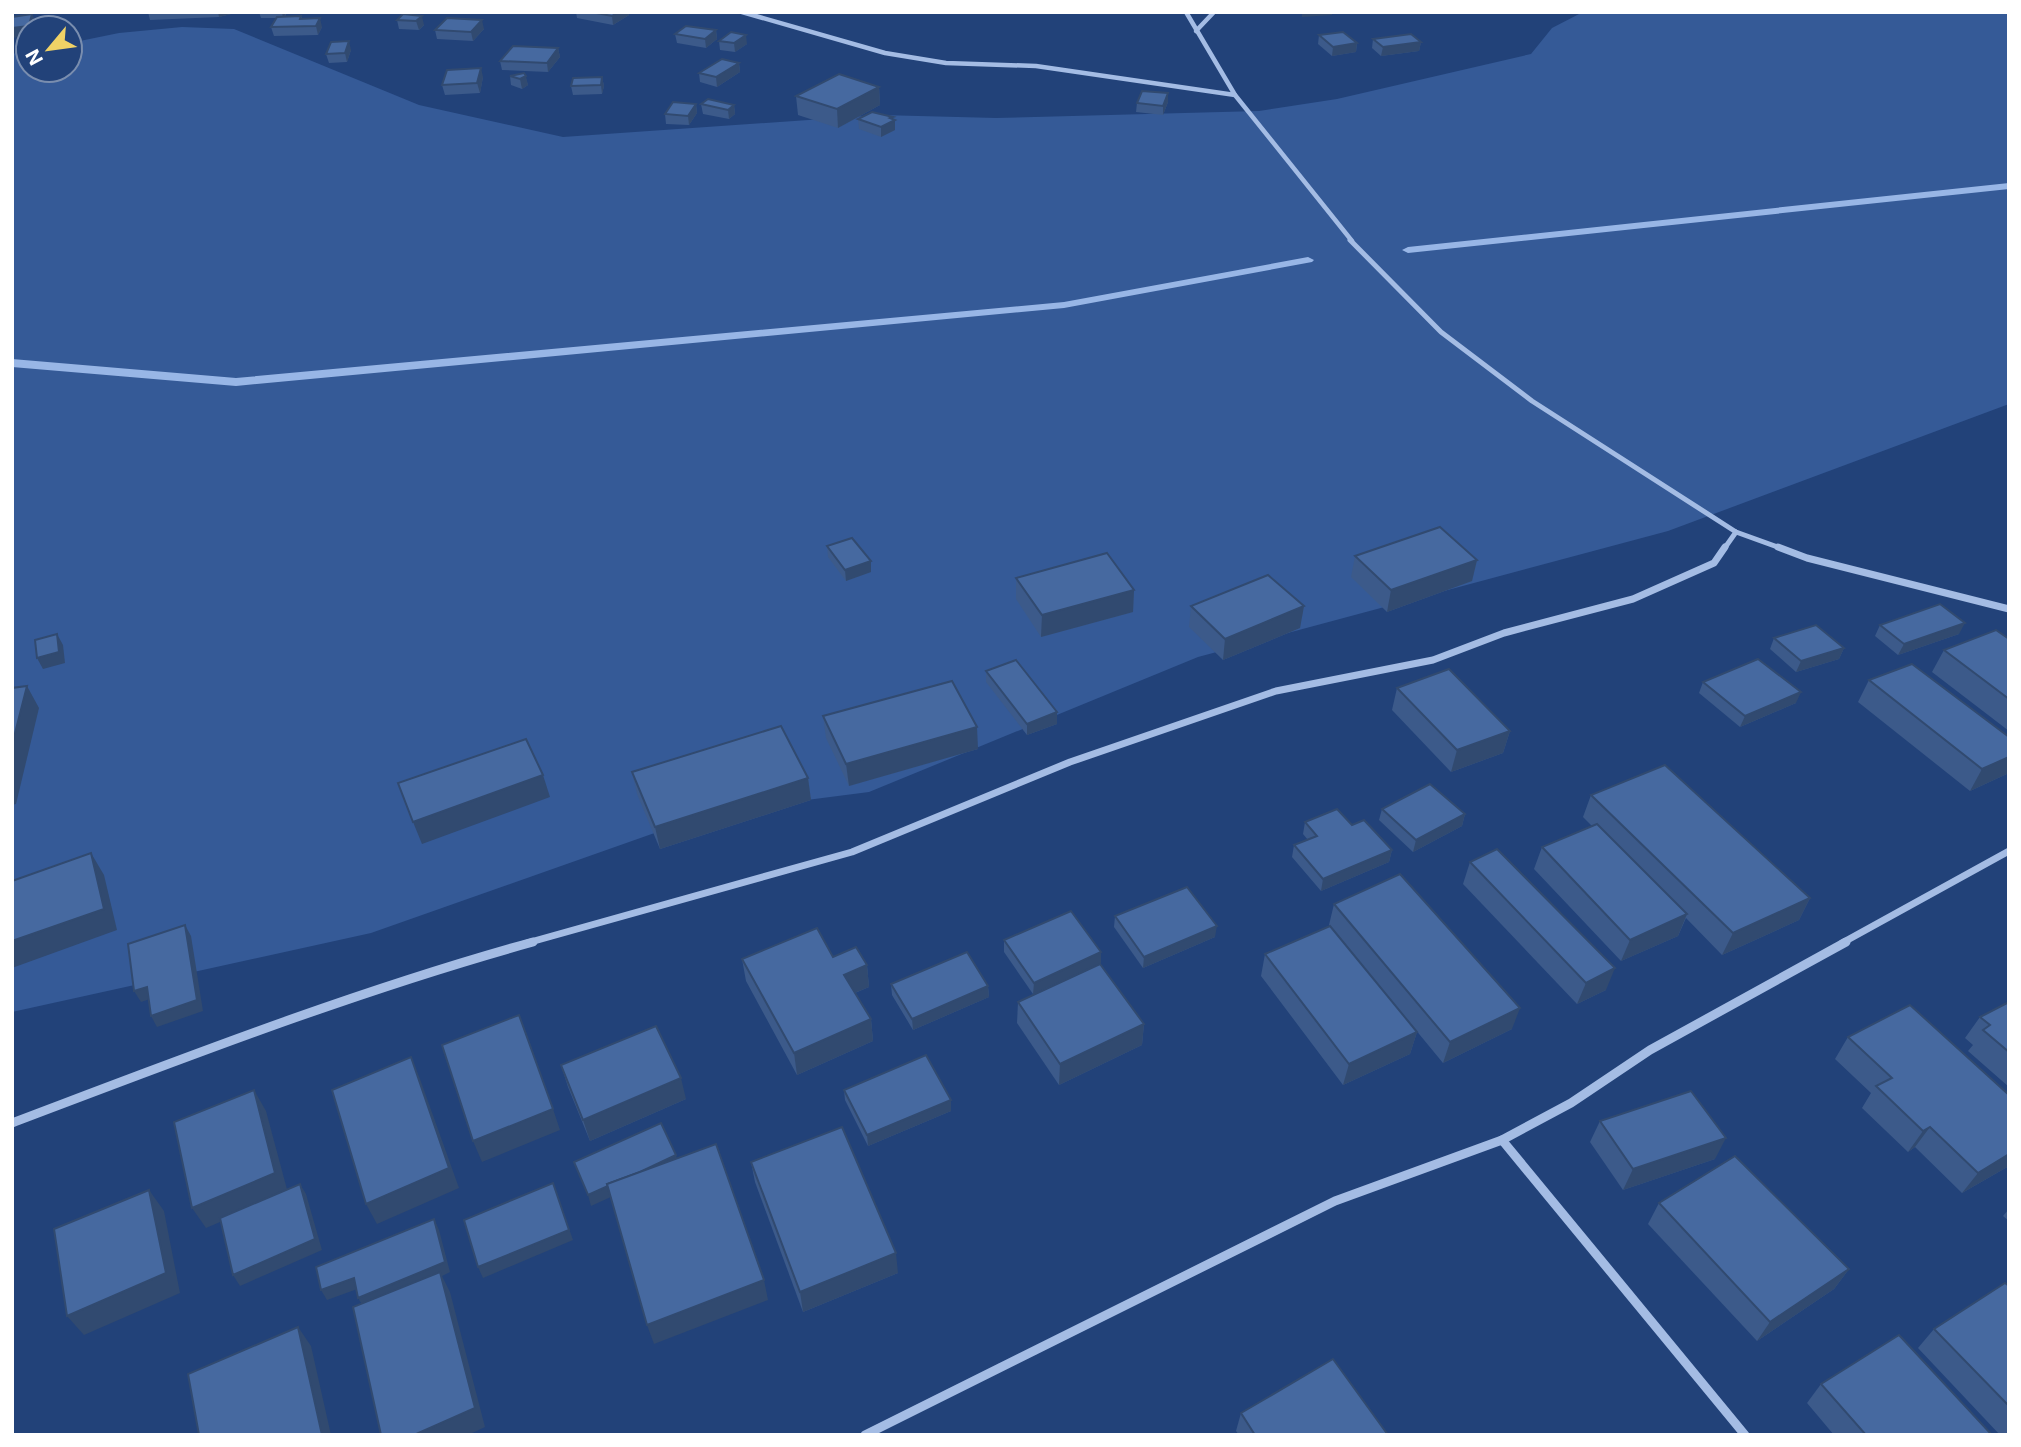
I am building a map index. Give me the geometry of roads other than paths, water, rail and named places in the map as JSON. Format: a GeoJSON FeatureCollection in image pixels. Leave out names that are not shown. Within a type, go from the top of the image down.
{"type":"FeatureCollection","features":[{"type":"Feature","properties":{"kind":"street"},"geometry":{"type":"LineString","coordinates":[[743,12],[886,53],[946,63],[1036,66],[1235,95]]}},
{"type":"Feature","properties":{"kind":"street"},"geometry":{"type":"LineString","coordinates":[[1186,12],[1235,95],[1353,243],[1441,332],[1555,416],[1736,532],[1807,558],[2009,609]]}},
{"type":"Feature","properties":{"kind":"street"},"geometry":{"type":"LineString","coordinates":[[1196,32],[1214,12]]}},
{"type":"Feature","properties":{"kind":"street"},"geometry":{"type":"LineString","coordinates":[[12,1123],[229,1041],[475,958],[852,852],[1070,762],[1276,691],[1433,660],[1504,633],[1633,599],[1714,563],[1736,532]]}},
{"type":"Feature","properties":{"kind":"street"},"geometry":{"type":"LineString","coordinates":[[864,1435],[1335,1201],[1502,1140],[1571,1103],[1650,1050],[2009,851]]}},
{"type":"Feature","properties":{"kind":"street"},"geometry":{"type":"LineString","coordinates":[[1502,1140],[1745,1435]]}},
{"type":"Feature","properties":{"kind":"waterway"},"geometry":{"type":"LineString","coordinates":[[1408,250],[2009,186]]}},
{"type":"Feature","properties":{"kind":"waterway"},"geometry":{"type":"LineString","coordinates":[[12,363],[236,382],[1064,305],[1308,260]]}}]}
